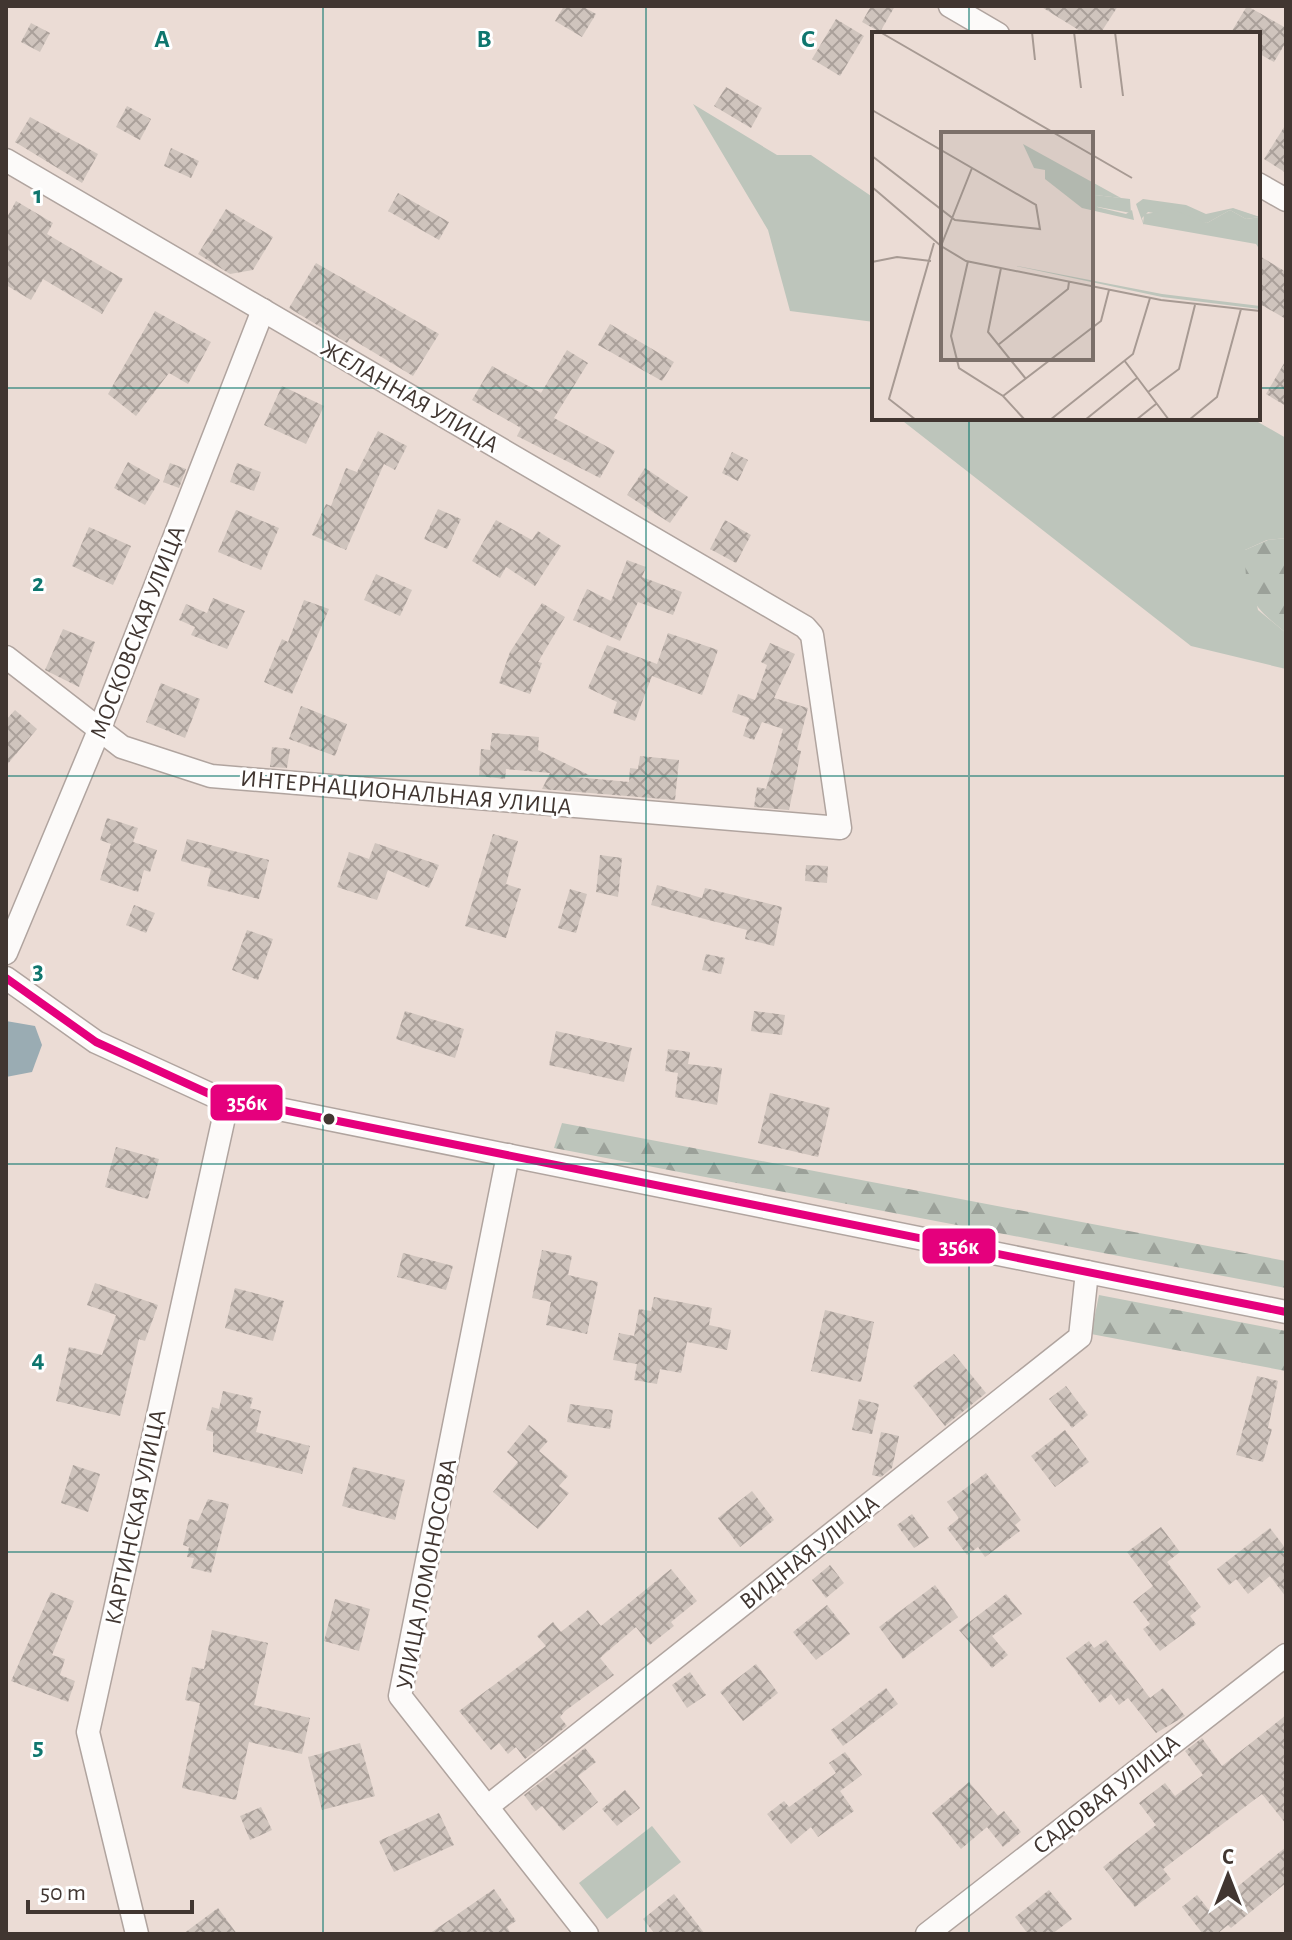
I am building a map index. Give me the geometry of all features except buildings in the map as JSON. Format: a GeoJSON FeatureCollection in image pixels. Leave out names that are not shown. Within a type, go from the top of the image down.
{"type":"FeatureCollection","features":[{"type":"Feature","properties":{"kind":"street"},"geometry":{"type":"LineString","coordinates":[[950,6],[995,32]]}},
{"type":"Feature","properties":{"kind":"street","name":"ЖЕЛАННАЯ УЛИЦА"},"geometry":{"type":"LineString","coordinates":[[6,160],[805,627],[812,635],[840,828]]}},
{"type":"Feature","properties":{"kind":"street"},"geometry":{"type":"LineString","coordinates":[[1260,185],[1286,200]]}},
{"type":"Feature","properties":{"kind":"street","name":"МОСКОВСКАЯ УЛИЦА"},"geometry":{"type":"LineString","coordinates":[[6,953],[100,728],[263,310]]}},
{"type":"Feature","properties":{"kind":"street","name":"ИНТЕРНАЦИОНАЛЬНАЯ УЛИЦА"},"geometry":{"type":"LineString","coordinates":[[6,657],[122,747],[211,776],[840,828]]}},
{"type":"Feature","properties":{"kind":"street"},"geometry":{"type":"LineString","coordinates":[[6,978],[96,1042],[228,1099],[1286,1312]]}},
{"type":"Feature","properties":{"kind":"street","name":"КАРТИНСКАЯ УЛИЦА"},"geometry":{"type":"LineString","coordinates":[[137,1934],[88,1732],[228,1099]]}},
{"type":"Feature","properties":{"kind":"street","name":"УЛИЦА ЛОМОНОСОВА"},"geometry":{"type":"LineString","coordinates":[[508,1155],[400,1696],[587,1934]]}},
{"type":"Feature","properties":{"kind":"street","name":"ВИДНАЯ УЛИЦА"},"geometry":{"type":"LineString","coordinates":[[487,1807],[1080,1337],[1087,1272]]}},
{"type":"Feature","properties":{"kind":"street","name":"САДОВАЯ УЛИЦА"},"geometry":{"type":"LineString","coordinates":[[927,1934],[1286,1655]]}},
{"type":"Feature","properties":{"kind":"green space"},"geometry":{"type":"Polygon","coordinates":[[[693,104],[777,155],[811,155],[872,197],[872,322],[790,311],[768,230],[693,104]]]}},
{"type":"Feature","properties":{"kind":"green space"},"geometry":{"type":"Polygon","coordinates":[[[902,420],[1254,420],[1286,438],[1286,538],[1267,540],[1245,550],[1258,610],[1286,633],[1286,669],[1191,646],[902,420]]]}},
{"type":"Feature","properties":{"kind":"green space"},"geometry":{"type":"Polygon","coordinates":[[[1286,538],[1286,633],[1264,614],[1252,598],[1246,578],[1245,550],[1268,540],[1286,538]]]}},
{"type":"Feature","properties":{"kind":"green space"},"geometry":{"type":"Polygon","coordinates":[[[562,1123],[1286,1261],[1286,1288],[554,1148],[562,1123]]]}},
{"type":"Feature","properties":{"kind":"green space"},"geometry":{"type":"Polygon","coordinates":[[[1099,1295],[1286,1331],[1286,1371],[1091,1334],[1099,1295]]]}},
{"type":"Feature","properties":{"kind":"green space"},"geometry":{"type":"Polygon","coordinates":[[[652,1826],[681,1862],[607,1919],[579,1883],[652,1826]]]}},
{"type":"Feature","properties":{"kind":"shaded area"},"geometry":{"type":"Polygon","coordinates":[[[6,1021],[35,1026],[42,1045],[32,1072],[6,1077],[6,1021]]]}},
{"type":"Feature","properties":{"kind":"transit line","name":"356к"},"geometry":{"type":"LineString","coordinates":[[6,978],[96,1042],[214,1096],[1286,1312]]}}]}
